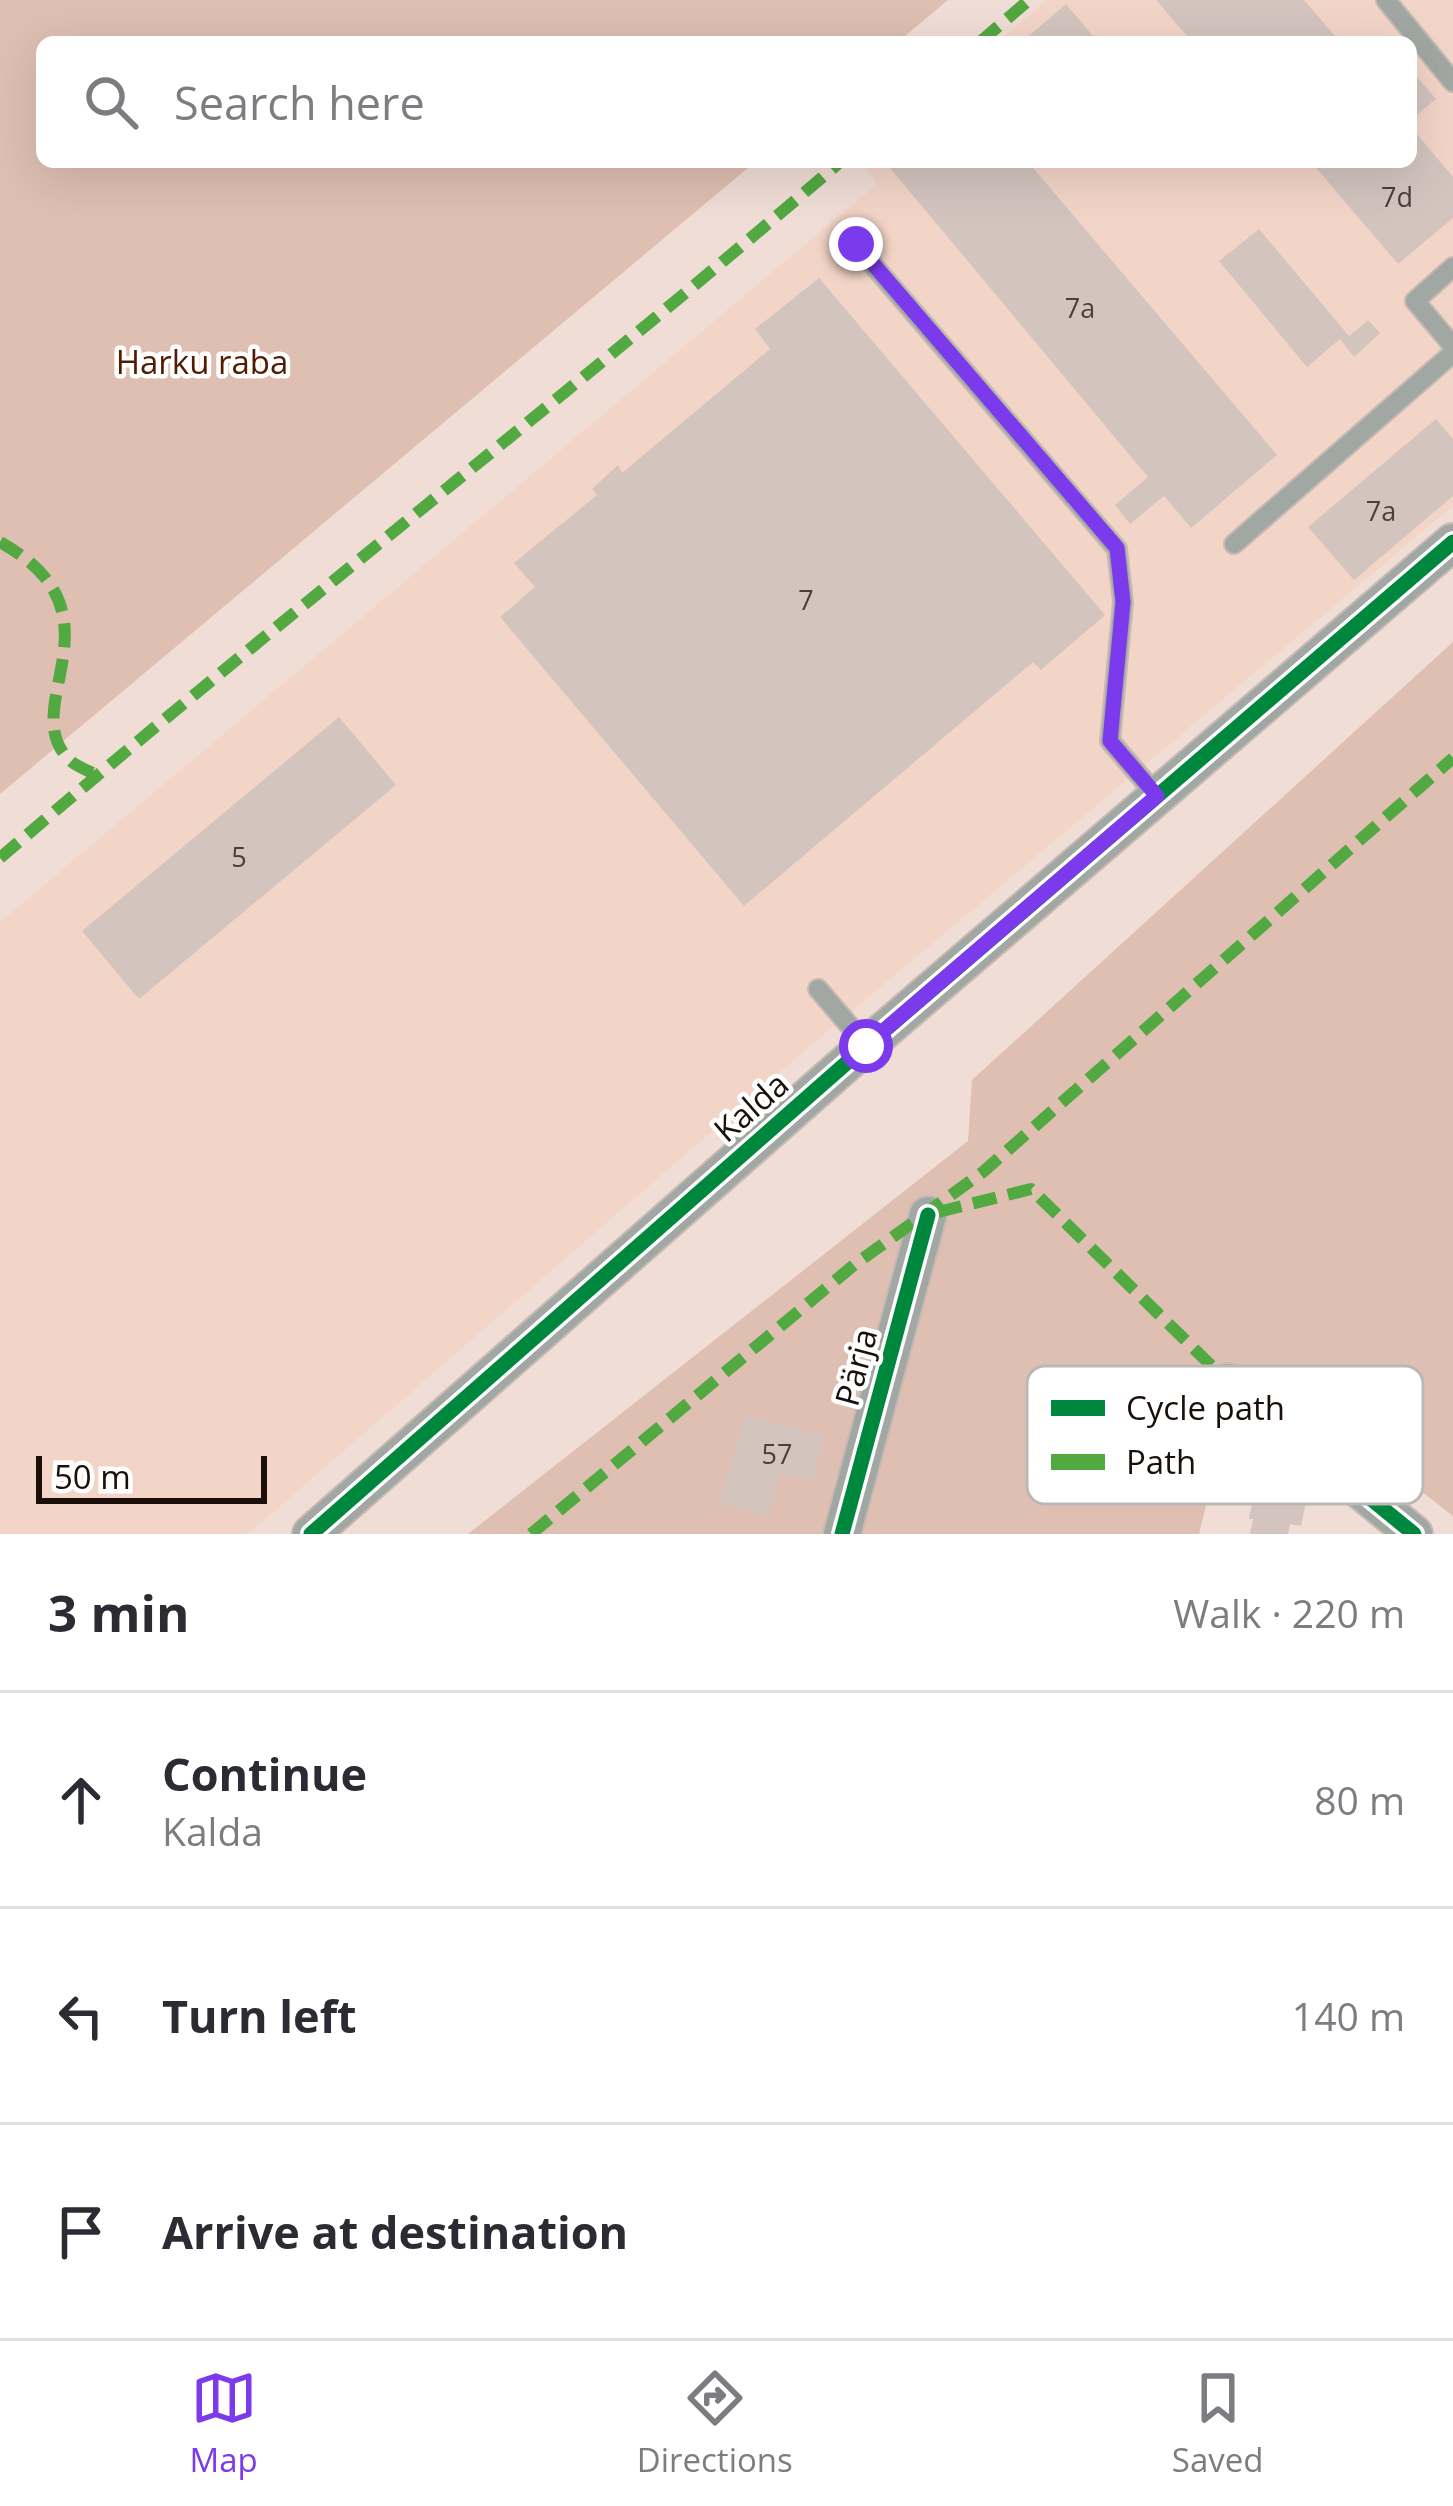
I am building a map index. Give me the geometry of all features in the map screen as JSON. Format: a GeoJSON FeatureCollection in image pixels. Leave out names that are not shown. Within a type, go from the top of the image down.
{"type":"FeatureCollection","features":[{"type":"Feature","properties":{"kind":"street","name":"Kalda"},"geometry":{"type":"LineString","coordinates":[[310,1534],[866,1046],[1453,542]]}},
{"type":"Feature","properties":{"kind":"street","name":"Pärja"},"geometry":{"type":"LineString","coordinates":[[842,1534],[928,1215]]}},
{"type":"Feature","properties":{"kind":"street"},"geometry":{"type":"LineString","coordinates":[[1377,1504],[1414,1534]]}},
{"type":"Feature","properties":{"kind":"lane"},"geometry":{"type":"LineString","coordinates":[[1386,0],[1415,36]]}},
{"type":"Feature","properties":{"kind":"lane"},"geometry":{"type":"LineString","coordinates":[[1417,38],[1453,82]]}},
{"type":"Feature","properties":{"kind":"lane"},"geometry":{"type":"LineString","coordinates":[[856,244],[1117,548],[1123,602],[1110,741],[1157,796]]}},
{"type":"Feature","properties":{"kind":"lane"},"geometry":{"type":"LineString","coordinates":[[1234,544],[1453,350],[1415,302],[1453,267]]}},
{"type":"Feature","properties":{"kind":"lane"},"geometry":{"type":"LineString","coordinates":[[818,989],[866,1046]]}},
{"type":"Feature","properties":{"kind":"shaded area"},"geometry":{"type":"Polygon","coordinates":[[[1047,0],[1453,0],[1453,506],[808,1048],[248,1534],[0,1534],[0,922],[877,184],[866,168],[1417,168],[1417,36],[1004,36],[1047,0]]]}},
{"type":"Feature","properties":{"kind":"green space","name":"Harku raba"},"geometry":{"type":"Polygon","coordinates":[[[0,0],[948,0],[905,36],[36,36],[36,168],[748,168],[0,794],[0,0]]]}},
{"type":"Feature","properties":{"kind":"green space"},"geometry":{"type":"Polygon","coordinates":[[[1453,642],[1453,1516],[1423,1493],[1423,1366],[1027,1366],[1027,1504],[1206,1504],[1199,1534],[468,1534],[968,1141],[972,1080],[1453,642]]]}},
{"type":"Feature","properties":{"kind":"building"},"geometry":{"type":"Polygon","coordinates":[[[1156,0],[1304,0],[1335,36],[1187,36],[1156,0]]]}},
{"type":"Feature","properties":{"kind":"building"},"geometry":{"type":"Polygon","coordinates":[[[1066,4],[1093,36],[1029,36],[1066,4]]]}},
{"type":"Feature","properties":{"kind":"building"},"geometry":{"type":"Polygon","coordinates":[[[1417,77],[1436,99],[1417,115],[1417,77]]]}},
{"type":"Feature","properties":{"kind":"building"},"geometry":{"type":"Polygon","coordinates":[[[1417,134],[1453,177],[1453,218],[1398,264],[1316,168],[1417,168],[1417,134]]]}},
{"type":"Feature","properties":{"kind":"building"},"geometry":{"type":"Polygon","coordinates":[[[890,168],[1033,168],[1277,455],[1191,528],[1164,496],[1130,524],[1115,505],[1148,477],[890,168]]]}},
{"type":"Feature","properties":{"kind":"building"},"geometry":{"type":"Polygon","coordinates":[[[1259,229],[1349,336],[1368,320],[1380,333],[1354,357],[1340,339],[1307,367],[1219,261],[1259,229]]]}},
{"type":"Feature","properties":{"kind":"building"},"geometry":{"type":"Polygon","coordinates":[[[819,278],[1105,615],[1041,670],[1033,662],[744,906],[500,617],[535,587],[514,563],[597,495],[592,489],[618,465],[622,473],[770,349],[755,329],[819,278]]]}},
{"type":"Feature","properties":{"kind":"building"},"geometry":{"type":"Polygon","coordinates":[[[1436,419],[1453,439],[1453,496],[1354,580],[1308,527],[1436,419]]]}},
{"type":"Feature","properties":{"kind":"building"},"geometry":{"type":"Polygon","coordinates":[[[339,717],[396,785],[139,999],[82,931],[339,717]]]}},
{"type":"Feature","properties":{"kind":"building"},"geometry":{"type":"Polygon","coordinates":[[[745,1415],[824,1436],[812,1482],[780,1474],[769,1516],[719,1503],[745,1415]]]}},
{"type":"Feature","properties":{"kind":"building"},"geometry":{"type":"Polygon","coordinates":[[[1252,1504],[1306,1504],[1301,1526],[1290,1524],[1288,1534],[1250,1534],[1253,1519],[1249,1519],[1252,1504]]]}},
{"type":"Feature","properties":{"kind":"marked path"},"geometry":{"type":"LineString","coordinates":[[987,36],[1029,0]]}},
{"type":"Feature","properties":{"kind":"marked path"},"geometry":{"type":"LineString","coordinates":[[0,858],[833,168]]}},
{"type":"Feature","properties":{"kind":"marked path"},"geometry":{"type":"LineString","coordinates":[[0,542],[38,570],[58,600],[65,630],[54,716],[57,741],[72,762],[97,775]]}},
{"type":"Feature","properties":{"kind":"marked path"},"geometry":{"type":"LineString","coordinates":[[531,1534],[854,1265],[983,1172],[1453,758]]}},
{"type":"Feature","properties":{"kind":"marked path"},"geometry":{"type":"LineString","coordinates":[[938,1212],[1031,1189],[1212,1366]]}},
{"type":"Feature","properties":{"kind":"cycle path"},"geometry":{"type":"LineString","coordinates":[[311,1534],[851,1059],[1453,542]]}},
{"type":"Feature","properties":{"kind":"cycle path"},"geometry":{"type":"LineString","coordinates":[[842,1534],[928,1215]]}},
{"type":"Feature","properties":{"kind":"cycle path"},"geometry":{"type":"LineString","coordinates":[[1377,1504],[1414,1534]]}},
{"type":"Feature","properties":{"kind":"route"},"geometry":{"type":"LineString","coordinates":[[856,244],[1117,548],[1123,602],[1110,741],[1157,796],[866,1046]]}}]}
